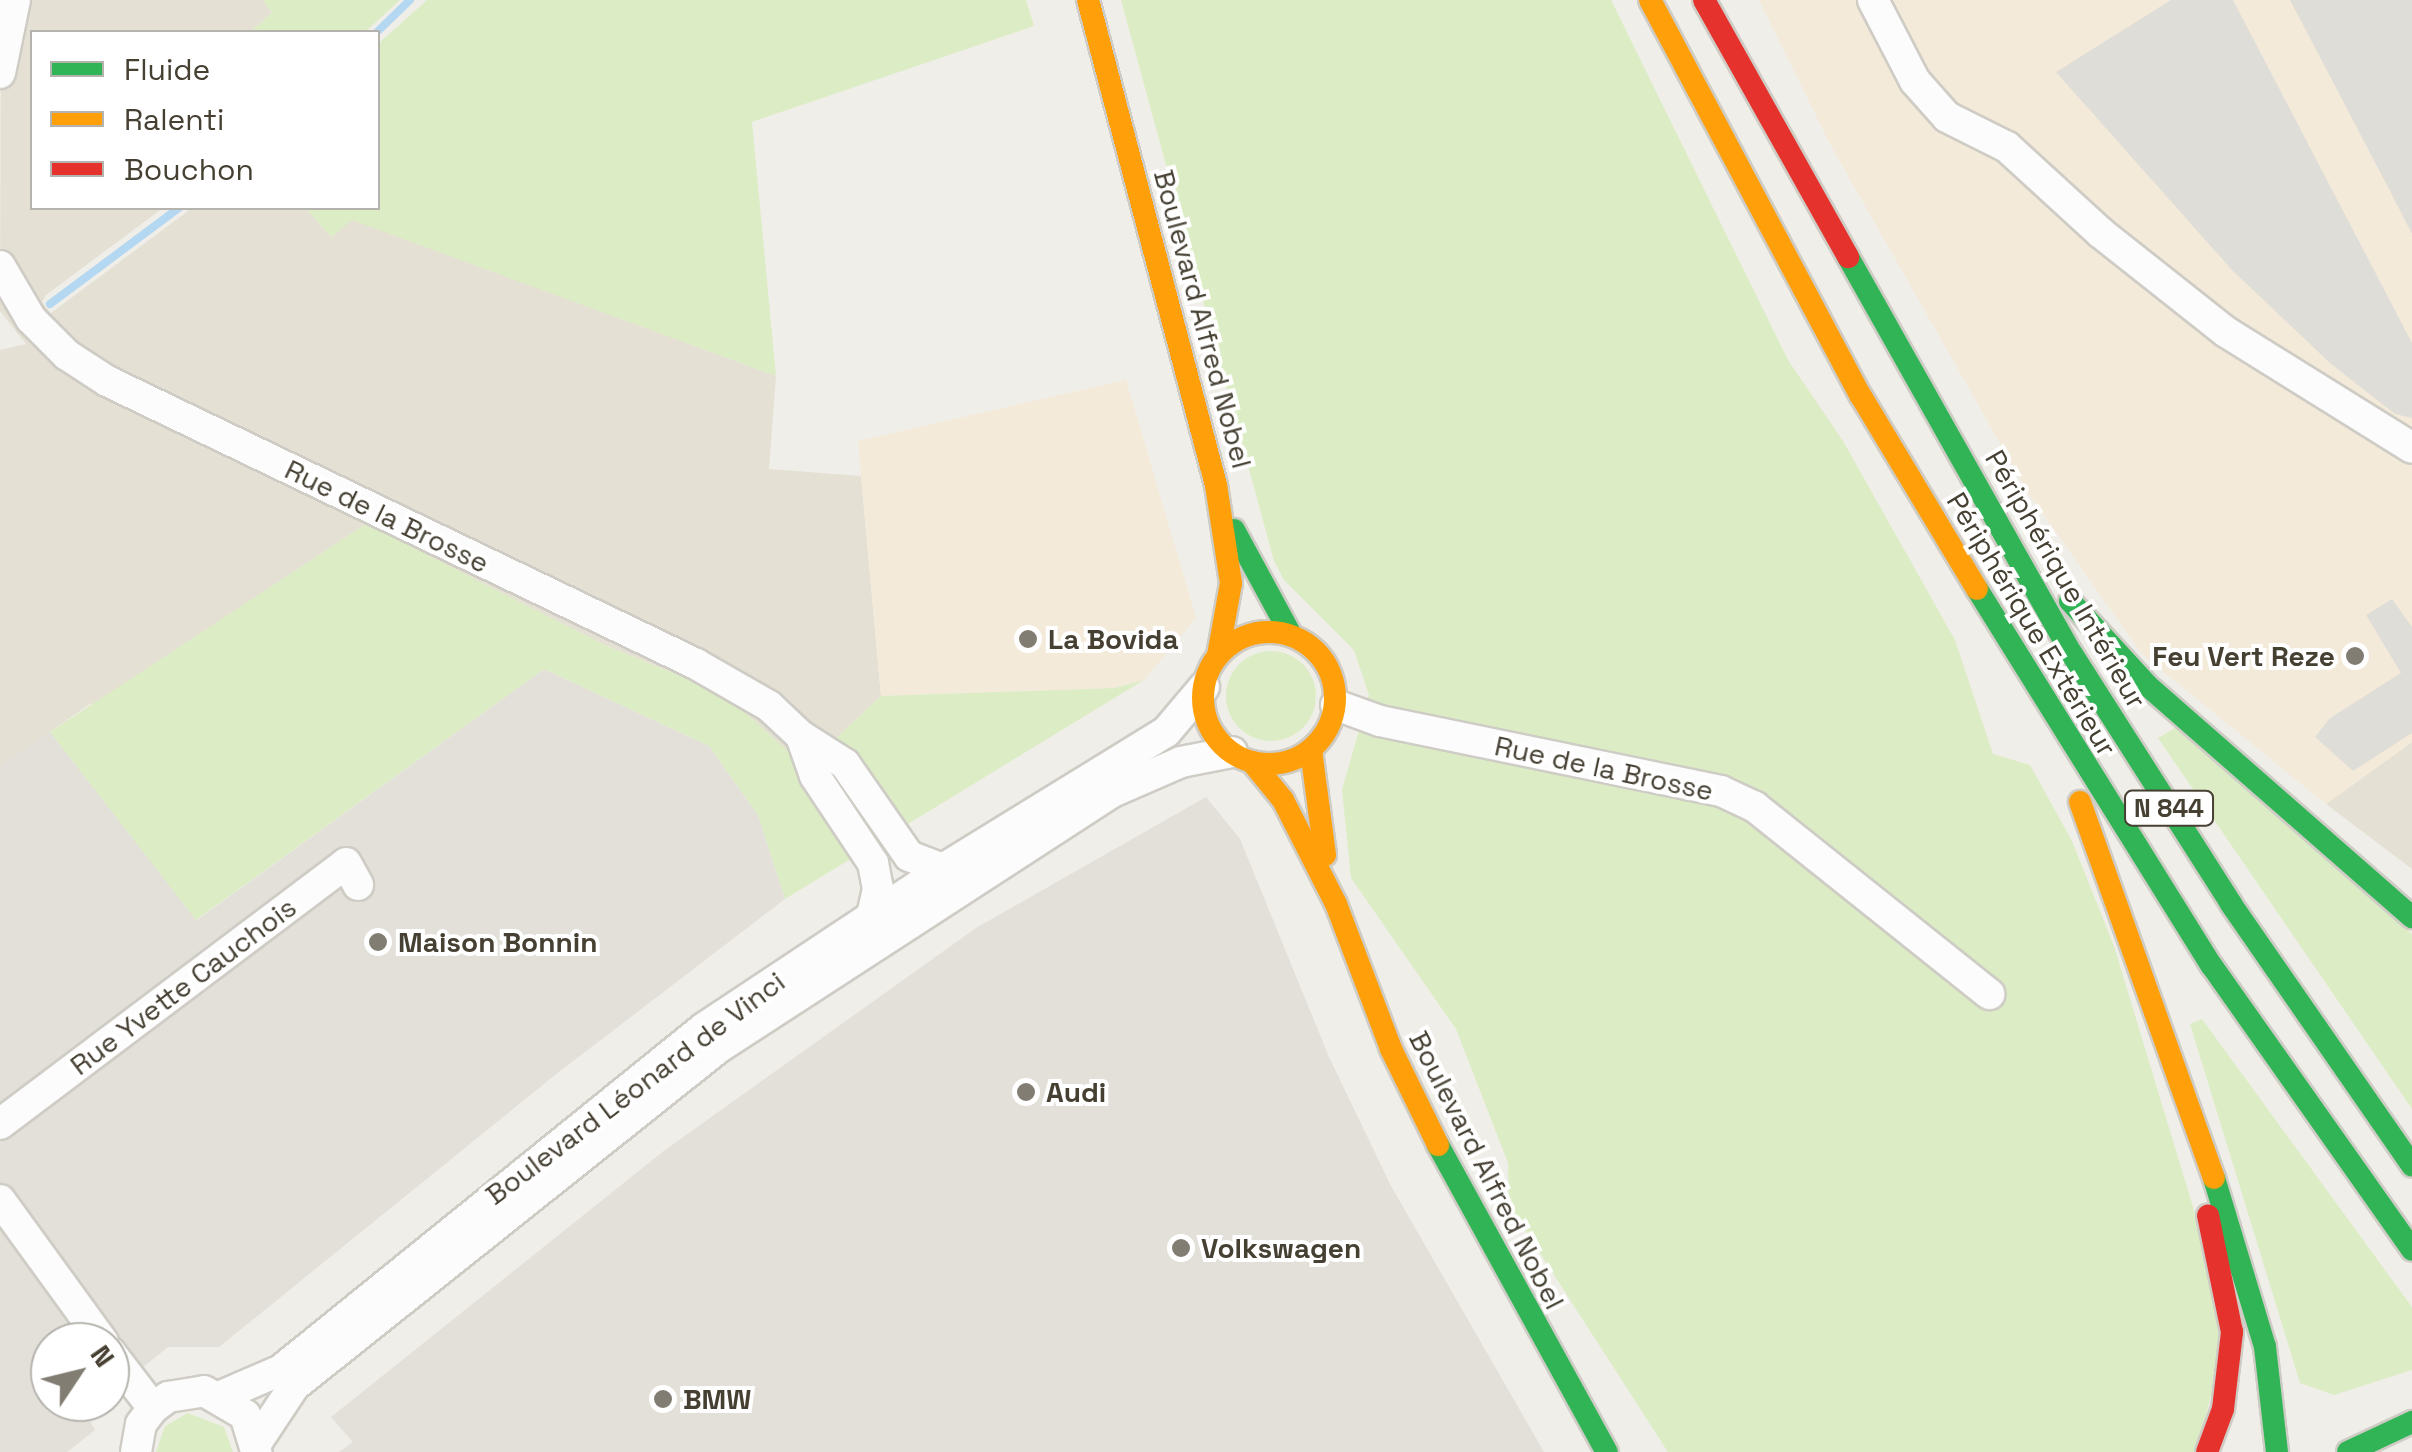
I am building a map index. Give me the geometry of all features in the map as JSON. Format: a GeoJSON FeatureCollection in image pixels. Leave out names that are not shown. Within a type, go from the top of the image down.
{"type":"FeatureCollection","features":[{"type":"Feature","properties":{"kind":"main road","name":"Boulevard Alfred Nobel"},"geometry":{"type":"LineString","coordinates":[[1088,0],[1216,485],[1231,583],[1218,656]]}},
{"type":"Feature","properties":{"kind":"main road","name":"Périphérique Extérieur"},"geometry":{"type":"LineString","coordinates":[[1650,0],[1861,396],[2074,752],[2212,966],[2412,1250]]}},
{"type":"Feature","properties":{"kind":"main road","name":"Périphérique Intérieur"},"geometry":{"type":"LineString","coordinates":[[1704,0],[1948,437],[2144,770],[2412,1166]]}},
{"type":"Feature","properties":{"kind":"main road"},"geometry":{"type":"LineString","coordinates":[[1948,437],[1988,471],[2048,570],[2105,644],[2412,918]]}},
{"type":"Feature","properties":{"kind":"main road"},"geometry":{"type":"LineString","coordinates":[[1216,485],[1246,557],[1291,635],[1326,662],[1336,705],[1311,750],[1292,760],[1242,757],[1208,724],[1204,688],[1218,656],[1251,634],[1291,635]]}},
{"type":"Feature","properties":{"kind":"main road","name":"Boulevard Alfred Nobel"},"geometry":{"type":"LineString","coordinates":[[1311,750],[1336,904]]}},
{"type":"Feature","properties":{"kind":"main road"},"geometry":{"type":"LineString","coordinates":[[2074,752],[2074,788],[2131,934],[2188,1117],[2246,1269],[2265,1347],[2277,1452]]}},
{"type":"Feature","properties":{"kind":"main road","name":"Boulevard Alfred Nobel"},"geometry":{"type":"LineString","coordinates":[[1242,757],[1283,800],[1336,904],[1391,1049],[1478,1228],[1607,1452]]}},
{"type":"Feature","properties":{"kind":"main road"},"geometry":{"type":"LineString","coordinates":[[2188,1117],[2232,1332],[2223,1409],[2208,1452]]}},
{"type":"Feature","properties":{"kind":"main road","name":"Boulevard Alfred Nobel"},"geometry":{"type":"LineString","coordinates":[[1478,1228],[1552,1330],[1625,1444]]}},
{"type":"Feature","properties":{"kind":"main road"},"geometry":{"type":"LineString","coordinates":[[2348,1452],[2412,1422]]}},
{"type":"Feature","properties":{"kind":"street"},"geometry":{"type":"LineString","coordinates":[[0,72],[15,0]]}},
{"type":"Feature","properties":{"kind":"street"},"geometry":{"type":"LineString","coordinates":[[1873,0],[1915,81],[1947,117],[2007,147],[2100,233],[2226,332],[2412,448]]}},
{"type":"Feature","properties":{"kind":"street","name":"Rue de la Brosse"},"geometry":{"type":"LineString","coordinates":[[0,266],[31,319],[67,355],[107,381],[696,664],[769,706],[801,736],[845,764],[909,856],[943,869]]}},
{"type":"Feature","properties":{"kind":"street","name":"Boulevard Léonard de Vinci"},"geometry":{"type":"LineString","coordinates":[[221,1396],[280,1370],[704,1028],[943,869],[1166,732],[1204,688]]}},
{"type":"Feature","properties":{"kind":"street","name":"Rue de la Brosse"},"geometry":{"type":"LineString","coordinates":[[1336,705],[1380,722],[1721,791],[1755,807],[1989,994]]}},
{"type":"Feature","properties":{"kind":"street","name":"Rue de la Brosse"},"geometry":{"type":"LineString","coordinates":[[801,736],[815,776],[873,863],[878,889],[872,915]]}},
{"type":"Feature","properties":{"kind":"street","name":"Boulevard Léonard de Vinci"},"geometry":{"type":"LineString","coordinates":[[256,1447],[294,1386],[718,1048],[1110,793],[1181,762],[1242,757]]}},
{"type":"Feature","properties":{"kind":"street","name":"Rue Yvette Cauchois"},"geometry":{"type":"LineString","coordinates":[[0,1124],[346,864],[358,885]]}},
{"type":"Feature","properties":{"kind":"street"},"geometry":{"type":"LineString","coordinates":[[0,1200],[88,1322]]}},
{"type":"Feature","properties":{"kind":"street"},"geometry":{"type":"LineString","coordinates":[[130,1377],[154,1408]]}},
{"type":"Feature","properties":{"kind":"street"},"geometry":{"type":"LineString","coordinates":[[136,1452],[141,1424],[154,1408],[186,1392],[221,1396],[245,1414],[256,1447]]}},
{"type":"Feature","properties":{"kind":"shaded area"},"geometry":{"type":"Polygon","coordinates":[[[1,0],[263,0],[272,13],[252,30],[30,30],[30,210],[160,210],[46,295],[42,302],[51,313],[189,210],[308,210],[331,237],[352,219],[776,376],[769,469],[861,476],[881,696],[805,768],[725,694],[607,646],[90,704],[0,767],[0,350],[26,344],[0,311],[1,0]]]}},
{"type":"Feature","properties":{"kind":"shaded area"},"geometry":{"type":"Polygon","coordinates":[[[1759,0],[2412,0],[2412,742],[2326,804],[2142,654],[2029,494],[1830,144],[1759,0]]]}},
{"type":"Feature","properties":{"kind":"shaded area"},"geometry":{"type":"Polygon","coordinates":[[[2171,0],[2233,0],[2412,343],[2412,418],[2395,414],[2331,364],[2232,270],[2056,72],[2171,0]]]}},
{"type":"Feature","properties":{"kind":"shaded area"},"geometry":{"type":"Polygon","coordinates":[[[2290,0],[2412,0],[2412,234],[2390,191],[2290,0]]]}},
{"type":"Feature","properties":{"kind":"shaded area"},"geometry":{"type":"Polygon","coordinates":[[[1126,380],[1196,618],[1144,680],[1115,688],[881,696],[858,441],[1126,380]]]}},
{"type":"Feature","properties":{"kind":"shaded area"},"geometry":{"type":"Polygon","coordinates":[[[2392,599],[2412,627],[2412,733],[2353,771],[2315,737],[2330,718],[2401,673],[2366,615],[2392,599]]]}},
{"type":"Feature","properties":{"kind":"shaded area"},"geometry":{"type":"Polygon","coordinates":[[[544,669],[709,746],[758,815],[785,899],[555,1075],[219,1347],[168,1347],[130,1378],[130,1322],[30,1322],[30,1422],[90,1422],[95,1430],[67,1452],[0,1452],[0,767],[50,732],[197,920],[544,669]]]}},
{"type":"Feature","properties":{"kind":"shaded area"},"geometry":{"type":"Polygon","coordinates":[[[2412,742],[2412,869],[2326,804],[2412,742]]]}},
{"type":"Feature","properties":{"kind":"shaded area"},"geometry":{"type":"Polygon","coordinates":[[[1206,797],[1240,839],[1329,1057],[1391,1186],[1544,1452],[339,1452],[353,1442],[331,1417],[665,1150],[976,928],[1206,797]]]}},
{"type":"Feature","properties":{"kind":"green space"},"geometry":{"type":"Polygon","coordinates":[[[263,0],[400,0],[367,30],[252,30],[272,13],[263,0]]]}},
{"type":"Feature","properties":{"kind":"green space"},"geometry":{"type":"Polygon","coordinates":[[[427,0],[1026,0],[1034,26],[752,122],[776,376],[352,220],[331,237],[308,210],[380,210],[380,42],[427,0]]]}},
{"type":"Feature","properties":{"kind":"green space"},"geometry":{"type":"Polygon","coordinates":[[[1121,0],[1611,0],[1788,360],[1843,441],[1955,640],[1993,754],[2030,765],[2072,841],[2114,946],[2200,1230],[2223,1347],[2197,1452],[1668,1452],[1509,1205],[1508,1163],[1456,1029],[1351,878],[1342,790],[1369,695],[1354,650],[1284,580],[1274,561],[1121,0]]]}},
{"type":"Feature","properties":{"kind":"green space"},"geometry":{"type":"Polygon","coordinates":[[[366,524],[607,646],[725,694],[805,767],[881,696],[1115,688],[1144,680],[785,899],[758,815],[709,746],[544,669],[196,920],[50,732],[366,524]]]}},
{"type":"Feature","properties":{"kind":"green space"},"geometry":{"type":"Polygon","coordinates":[[[1271,651],[1303,664],[1316,696],[1303,728],[1271,741],[1239,728],[1226,696],[1239,664],[1271,651]]]}},
{"type":"Feature","properties":{"kind":"green space"},"geometry":{"type":"Polygon","coordinates":[[[2177,727],[2412,934],[2412,1109],[2158,738],[2177,727]]]}},
{"type":"Feature","properties":{"kind":"green space"},"geometry":{"type":"Polygon","coordinates":[[[2202,1019],[2412,1307],[2412,1370],[2334,1395],[2300,1383],[2190,1024],[2202,1019]]]}},
{"type":"Feature","properties":{"kind":"green space"},"geometry":{"type":"Polygon","coordinates":[[[188,1413],[224,1427],[233,1452],[156,1452],[165,1426],[188,1413]]]}},
{"type":"Feature","properties":{"kind":"waterway"},"geometry":{"type":"LineString","coordinates":[[379,30],[410,0]]}},
{"type":"Feature","properties":{"kind":"waterway"},"geometry":{"type":"LineString","coordinates":[[50,304],[176,210]]}},
{"type":"Feature","properties":{"kind":"traffic: fast"},"geometry":{"type":"LineString","coordinates":[[1848,257],[2072,654],[2231,904],[2412,1165]]}},
{"type":"Feature","properties":{"kind":"traffic: fast"},"geometry":{"type":"LineString","coordinates":[[1234,530],[1291,635]]}},
{"type":"Feature","properties":{"kind":"traffic: fast"},"geometry":{"type":"LineString","coordinates":[[1977,589],[2212,966],[2412,1250]]}},
{"type":"Feature","properties":{"kind":"traffic: fast"},"geometry":{"type":"LineString","coordinates":[[2070,601],[2148,686],[2412,917]]}},
{"type":"Feature","properties":{"kind":"traffic: fast"},"geometry":{"type":"LineString","coordinates":[[1438,1145],[1607,1452]]}},
{"type":"Feature","properties":{"kind":"traffic: fast"},"geometry":{"type":"LineString","coordinates":[[2214,1178],[2265,1347],[2277,1452]]}},
{"type":"Feature","properties":{"kind":"traffic: fast"},"geometry":{"type":"LineString","coordinates":[[2348,1452],[2412,1422]]}},
{"type":"Feature","properties":{"kind":"traffic: slow"},"geometry":{"type":"LineString","coordinates":[[1088,0],[1216,485],[1231,583],[1218,655]]}},
{"type":"Feature","properties":{"kind":"traffic: slow"},"geometry":{"type":"LineString","coordinates":[[1650,0],[1861,396],[1977,589]]}},
{"type":"Feature","properties":{"kind":"traffic: slow"},"geometry":{"type":"LineString","coordinates":[[1269,632],[1294,637],[1316,651],[1330,673],[1335,698],[1330,723],[1316,745],[1294,759],[1269,764],[1244,759],[1222,745],[1208,723],[1203,698],[1208,673],[1222,651],[1244,637],[1269,632]]}},
{"type":"Feature","properties":{"kind":"traffic: slow"},"geometry":{"type":"LineString","coordinates":[[1311,750],[1325,855]]}},
{"type":"Feature","properties":{"kind":"traffic: slow"},"geometry":{"type":"LineString","coordinates":[[1252,762],[1283,800],[1336,904],[1391,1049],[1438,1145]]}},
{"type":"Feature","properties":{"kind":"traffic: slow"},"geometry":{"type":"LineString","coordinates":[[2080,802],[2214,1178]]}},
{"type":"Feature","properties":{"kind":"traffic: jam"},"geometry":{"type":"LineString","coordinates":[[1704,0],[1848,257]]}},
{"type":"Feature","properties":{"kind":"traffic: jam"},"geometry":{"type":"LineString","coordinates":[[2207,1452],[2223,1409],[2232,1332],[2208,1215]]}},
{"type":"Feature","properties":{"kind":"place","name":"La Bovida"},"geometry":{"type":"Point","coordinates":[1028,639]}},
{"type":"Feature","properties":{"kind":"place","name":"Feu Vert Reze"},"geometry":{"type":"Point","coordinates":[2355,656]}},
{"type":"Feature","properties":{"kind":"place","name":"Maison Bonnin"},"geometry":{"type":"Point","coordinates":[378,942]}},
{"type":"Feature","properties":{"kind":"place","name":"Audi"},"geometry":{"type":"Point","coordinates":[1026,1092]}},
{"type":"Feature","properties":{"kind":"place","name":"Volkswagen"},"geometry":{"type":"Point","coordinates":[1181,1248]}},
{"type":"Feature","properties":{"kind":"place","name":"BMW"},"geometry":{"type":"Point","coordinates":[663,1399]}}]}
